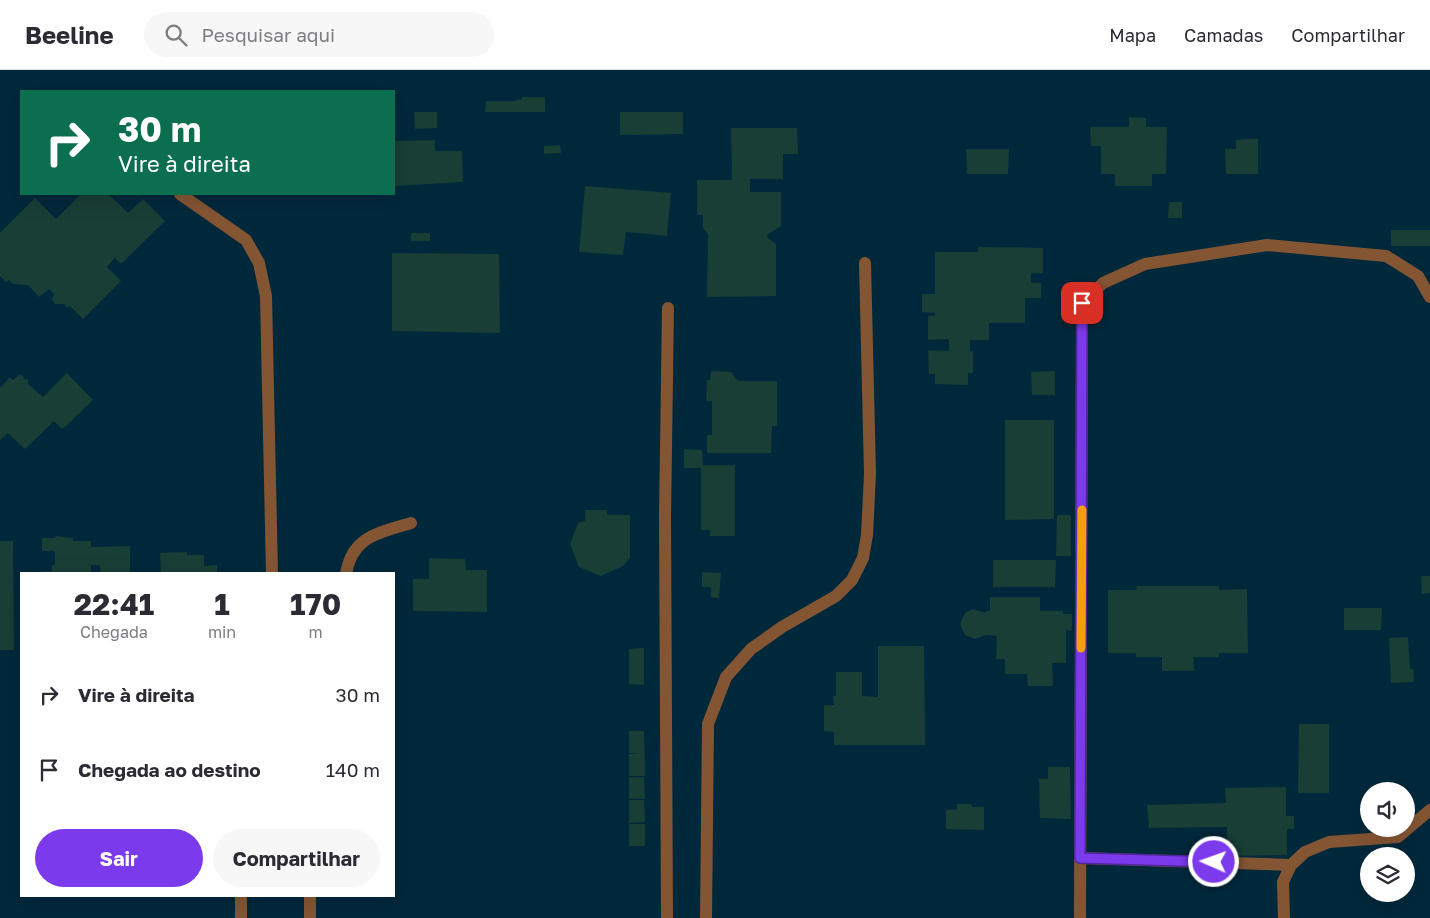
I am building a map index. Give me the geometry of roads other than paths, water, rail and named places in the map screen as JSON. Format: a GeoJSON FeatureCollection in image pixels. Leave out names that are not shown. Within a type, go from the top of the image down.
{"type":"FeatureCollection","features":[{"type":"Feature","properties":{"kind":"street"},"geometry":{"type":"LineString","coordinates":[[181,195],[246,240],[259,263],[266,296],[272,572]]}},
{"type":"Feature","properties":{"kind":"street"},"geometry":{"type":"LineString","coordinates":[[1080,918],[1082,303],[1103,283],[1145,264],[1267,245],[1386,256],[1418,276],[1430,297]]}},
{"type":"Feature","properties":{"kind":"street"},"geometry":{"type":"LineString","coordinates":[[706,918],[708,724],[726,677],[751,649],[782,627],[836,596],[852,580],[863,558],[867,535],[870,474],[865,263]]}},
{"type":"Feature","properties":{"kind":"street"},"geometry":{"type":"LineString","coordinates":[[667,918],[665,517],[668,308]]}},
{"type":"Feature","properties":{"kind":"street"},"geometry":{"type":"LineString","coordinates":[[346,572],[348,556],[369,536],[411,523]]}},
{"type":"Feature","properties":{"kind":"street"},"geometry":{"type":"LineString","coordinates":[[1284,918],[1283,882],[1291,864],[1305,852],[1329,842],[1398,837],[1430,810]]}},
{"type":"Feature","properties":{"kind":"street"},"geometry":{"type":"LineString","coordinates":[[1080,858],[1291,864]]}},
{"type":"Feature","properties":{"kind":"street"},"geometry":{"type":"LineString","coordinates":[[241,897],[241,918]]}},
{"type":"Feature","properties":{"kind":"street"},"geometry":{"type":"LineString","coordinates":[[310,897],[310,918]]}}]}
